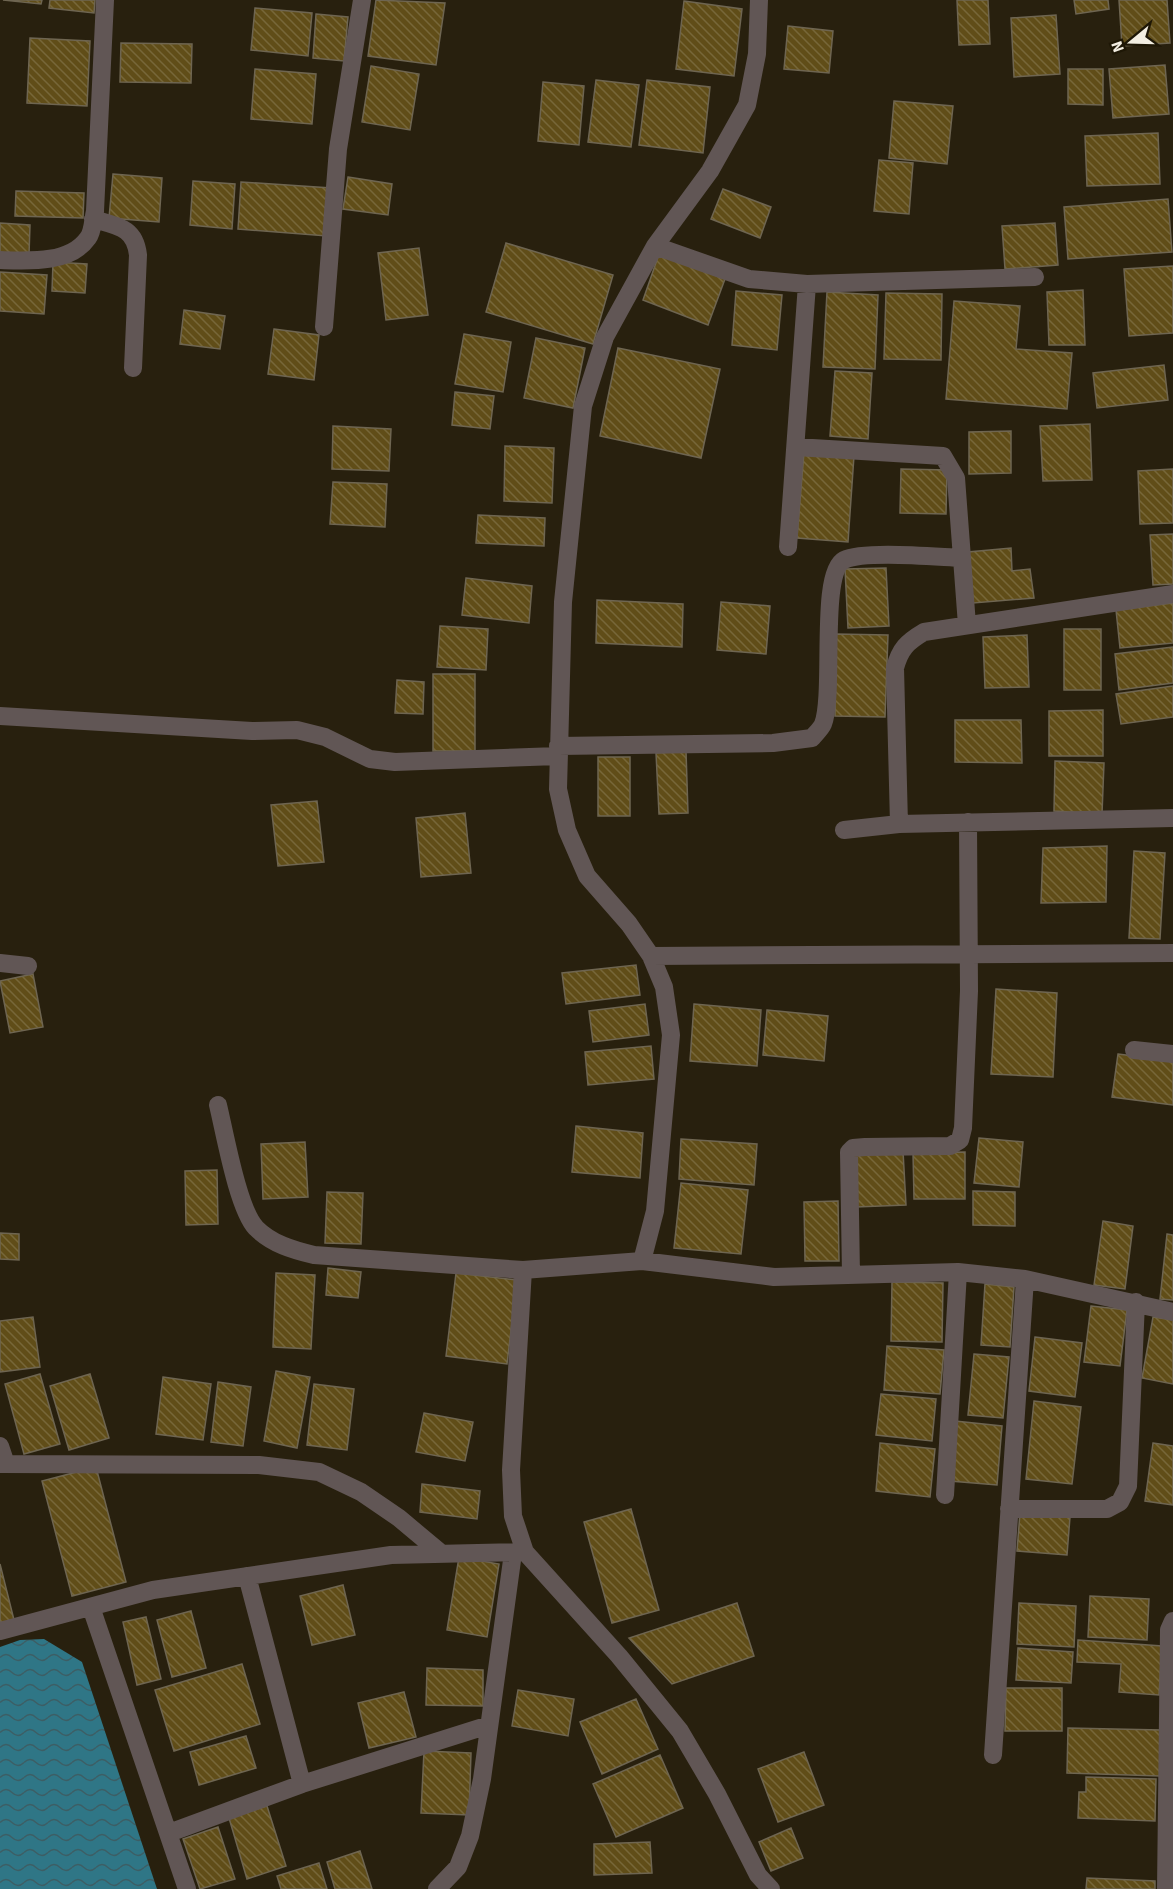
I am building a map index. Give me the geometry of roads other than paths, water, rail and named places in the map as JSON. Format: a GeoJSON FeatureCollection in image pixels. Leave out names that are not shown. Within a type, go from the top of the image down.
{"type":"FeatureCollection","features":[{"type":"Feature","properties":{"kind":"street"},"geometry":{"type":"LineString","coordinates":[[0,260],[52,258],[72,253],[89,237],[93,219],[105,0]]}},
{"type":"Feature","properties":{"kind":"street"},"geometry":{"type":"LineString","coordinates":[[324,327],[338,149],[362,0]]}},
{"type":"Feature","properties":{"kind":"street"},"geometry":{"type":"LineString","coordinates":[[642,1261],[655,1211],[671,1035],[664,987],[651,956],[629,924],[587,876],[567,830],[558,789],[562,602],[583,406],[605,337],[655,246],[710,171],[747,105],[757,54],[759,0]]}},
{"type":"Feature","properties":{"kind":"street"},"geometry":{"type":"LineString","coordinates":[[93,219],[129,232],[136,241],[138,255],[133,368]]}},
{"type":"Feature","properties":{"kind":"street"},"geometry":{"type":"LineString","coordinates":[[655,246],[749,279],[807,284],[1035,277]]}},
{"type":"Feature","properties":{"kind":"street"},"geometry":{"type":"LineString","coordinates":[[788,547],[807,284]]}},
{"type":"Feature","properties":{"kind":"street"},"geometry":{"type":"LineString","coordinates":[[796,447],[943,456],[956,478],[967,626]]}},
{"type":"Feature","properties":{"kind":"street"},"geometry":{"type":"LineString","coordinates":[[0,716],[252,731],[297,730],[325,737],[370,759],[395,762],[558,751],[773,743],[812,738],[823,725],[828,687],[830,589],[833,571],[843,560],[861,556],[962,558]]}},
{"type":"Feature","properties":{"kind":"street"},"geometry":{"type":"LineString","coordinates":[[899,824],[895,668],[899,651],[924,632],[1173,594]]}},
{"type":"Feature","properties":{"kind":"street"},"geometry":{"type":"LineString","coordinates":[[844,830],[899,824],[1173,818]]}},
{"type":"Feature","properties":{"kind":"street"},"geometry":{"type":"LineString","coordinates":[[851,1275],[849,1152],[853,1148],[865,1147],[951,1146],[960,1140],[963,1128],[969,953],[968,822]]}},
{"type":"Feature","properties":{"kind":"street"},"geometry":{"type":"LineString","coordinates":[[651,956],[1173,954]]}},
{"type":"Feature","properties":{"kind":"street"},"geometry":{"type":"LineString","coordinates":[[0,963],[28,966]]}},
{"type":"Feature","properties":{"kind":"street"},"geometry":{"type":"LineString","coordinates":[[1134,1050],[1173,1054]]}},
{"type":"Feature","properties":{"kind":"street"},"geometry":{"type":"LineString","coordinates":[[218,1105],[242,1199],[255,1228],[282,1246],[314,1255],[522,1270],[642,1261],[774,1277],[958,1272],[1025,1279],[1173,1311]]}},
{"type":"Feature","properties":{"kind":"street"},"geometry":{"type":"LineString","coordinates":[[437,1889],[458,1867],[470,1836],[482,1779],[519,1552],[513,1516],[511,1470],[522,1270]]}},
{"type":"Feature","properties":{"kind":"street"},"geometry":{"type":"LineString","coordinates":[[945,1495],[958,1272]]}},
{"type":"Feature","properties":{"kind":"street"},"geometry":{"type":"LineString","coordinates":[[993,1755],[1025,1279]]}},
{"type":"Feature","properties":{"kind":"street"},"geometry":{"type":"LineString","coordinates":[[1009,1509],[1107,1509],[1120,1502],[1128,1486],[1136,1302]]}},
{"type":"Feature","properties":{"kind":"street"},"geometry":{"type":"LineString","coordinates":[[0,1446],[3,1464],[258,1465],[319,1472],[361,1492],[399,1518],[442,1554]]}},
{"type":"Feature","properties":{"kind":"street"},"geometry":{"type":"LineString","coordinates":[[0,1631],[153,1590],[391,1555],[519,1552],[619,1656],[680,1731],[717,1794],[758,1875],[771,1889]]}},
{"type":"Feature","properties":{"kind":"street"},"geometry":{"type":"LineString","coordinates":[[247,1576],[302,1784]]}},
{"type":"Feature","properties":{"kind":"street"},"geometry":{"type":"LineString","coordinates":[[91,1607],[187,1889]]}},
{"type":"Feature","properties":{"kind":"street"},"geometry":{"type":"LineString","coordinates":[[1166,1889],[1169,1630],[1173,1621]]}},
{"type":"Feature","properties":{"kind":"street"},"geometry":{"type":"LineString","coordinates":[[169,1833],[302,1784],[489,1725]]}},
{"type":"Feature","properties":{"kind":"water"},"geometry":{"type":"Polygon","coordinates":[[[44,1639],[82,1662],[157,1889],[0,1889],[0,1647],[20,1640],[44,1639]]]}}]}
